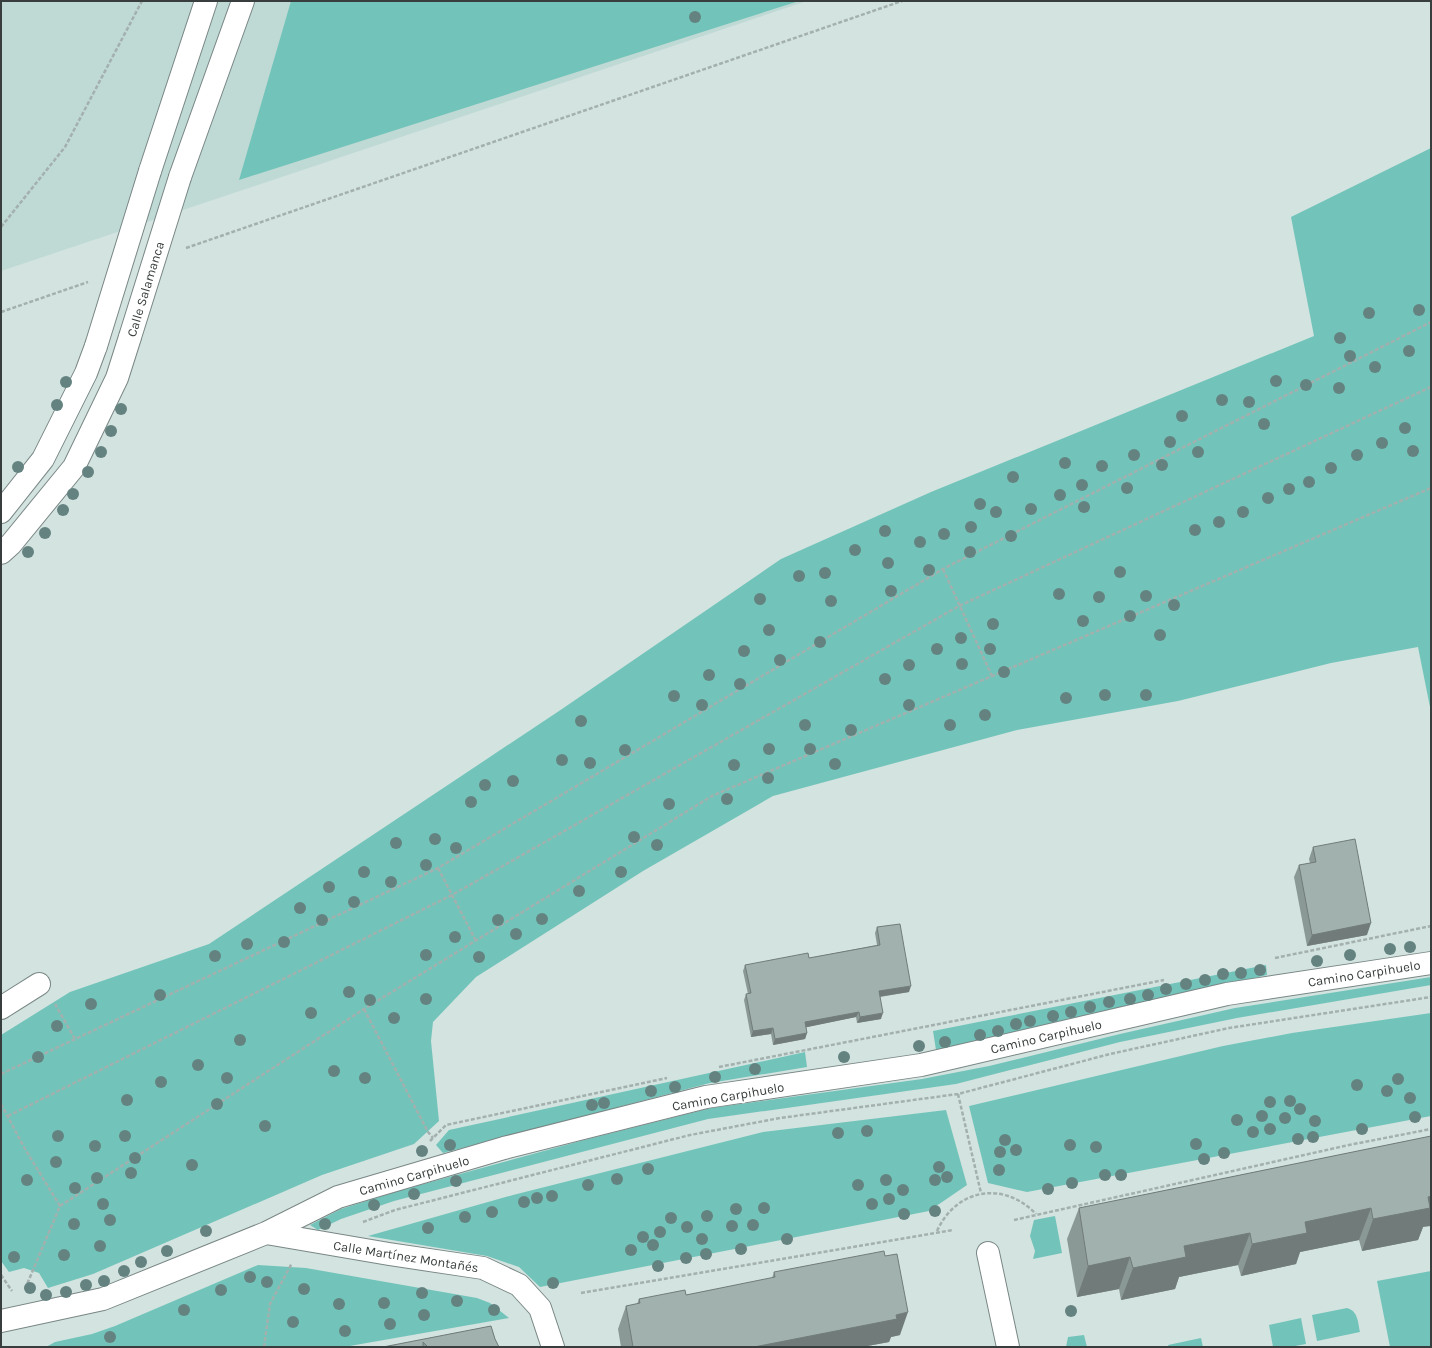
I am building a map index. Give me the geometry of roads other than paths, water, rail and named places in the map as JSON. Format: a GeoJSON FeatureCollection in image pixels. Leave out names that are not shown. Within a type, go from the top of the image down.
{"type":"FeatureCollection","features":[{"type":"Feature","properties":{"kind":"street"},"geometry":{"type":"LineString","coordinates":[[1,512],[43,459],[86,373],[96,346],[150,171],[206,1]]}},
{"type":"Feature","properties":{"kind":"street","name":"Calle Salamanca"},"geometry":{"type":"LineString","coordinates":[[1,553],[11,544],[74,467],[117,378],[180,177],[243,1]]}},
{"type":"Feature","properties":{"kind":"street","name":"Camino Carpihuelo"},"geometry":{"type":"LineString","coordinates":[[1,1321],[103,1299],[266,1233],[338,1197],[504,1148],[706,1097],[921,1065],[1227,994],[1431,963]]}},
{"type":"Feature","properties":{"kind":"street"},"geometry":{"type":"LineString","coordinates":[[1,1008],[39,984]]}},
{"type":"Feature","properties":{"kind":"street","name":"Calle Martínez Montañés"},"geometry":{"type":"LineString","coordinates":[[266,1233],[483,1268],[519,1285],[540,1308],[552,1347]]}},
{"type":"Feature","properties":{"kind":"street"},"geometry":{"type":"LineString","coordinates":[[988,1254],[1008,1347]]}}]}
